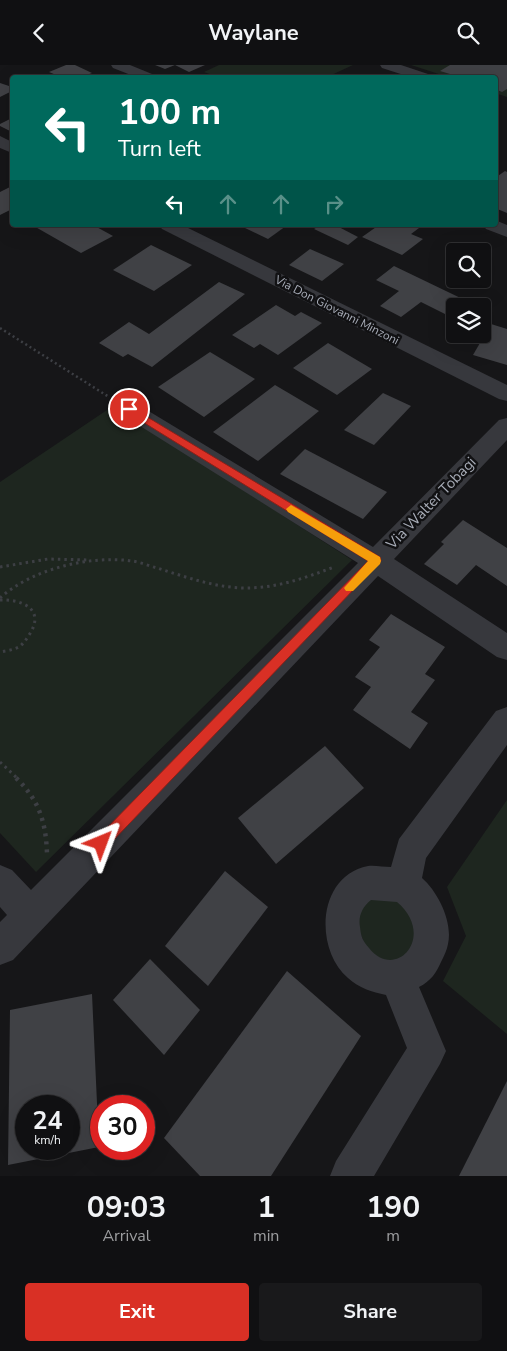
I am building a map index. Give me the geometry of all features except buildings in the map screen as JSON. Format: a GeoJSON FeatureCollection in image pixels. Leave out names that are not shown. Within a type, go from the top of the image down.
{"type":"FeatureCollection","features":[{"type":"Feature","properties":{"kind":"street"},"geometry":{"type":"LineString","coordinates":[[118,65],[142,75]]}},
{"type":"Feature","properties":{"kind":"street"},"geometry":{"type":"LineString","coordinates":[[387,65],[417,75]]}},
{"type":"Feature","properties":{"kind":"street","name":"Via Don Giovanni Minzoni"},"geometry":{"type":"LineString","coordinates":[[172,227],[507,394]]}},
{"type":"Feature","properties":{"kind":"street"},"geometry":{"type":"LineString","coordinates":[[129,409],[376,561],[507,648]]}},
{"type":"Feature","properties":{"kind":"street","name":"Via Walter Tobagi"},"geometry":{"type":"LineString","coordinates":[[0,947],[507,425]]}},
{"type":"Feature","properties":{"kind":"street"},"geometry":{"type":"LineString","coordinates":[[403,886],[411,851],[507,721]]}},
{"type":"Feature","properties":{"kind":"street"},"geometry":{"type":"LineString","coordinates":[[0,882],[39,907]]}},
{"type":"Feature","properties":{"kind":"street"},"geometry":{"type":"LineString","coordinates":[[368,883],[403,886],[416,896],[426,910],[430,923],[431,941],[424,961],[412,972],[397,978],[383,978],[367,972],[354,961],[345,946],[340,922],[344,906],[355,891],[368,883]]}},
{"type":"Feature","properties":{"kind":"street"},"geometry":{"type":"LineString","coordinates":[[351,1176],[427,1051],[397,978]]}},
{"type":"Feature","properties":{"kind":"path"},"geometry":{"type":"LineString","coordinates":[[0,328],[129,409]]}},
{"type":"Feature","properties":{"kind":"path"},"geometry":{"type":"LineString","coordinates":[[0,567],[48,559],[132,561],[206,583],[246,588],[292,583],[329,567],[376,561]]}},
{"type":"Feature","properties":{"kind":"path"},"geometry":{"type":"LineString","coordinates":[[0,599],[10,589],[45,571],[96,560]]}},
{"type":"Feature","properties":{"kind":"path"},"geometry":{"type":"LineString","coordinates":[[0,599],[20,601],[30,606],[36,619],[34,631],[20,647],[0,652]]}},
{"type":"Feature","properties":{"kind":"path"},"geometry":{"type":"LineString","coordinates":[[0,762],[31,791],[43,815],[48,848],[39,907]]}},
{"type":"Feature","properties":{"kind":"shaded area"},"geometry":{"type":"Polygon","coordinates":[[[219,65],[353,65],[331,75],[212,75],[204,72],[219,65]]]}},
{"type":"Feature","properties":{"kind":"shaded area"},"geometry":{"type":"Polygon","coordinates":[[[411,65],[507,65],[507,97],[498,94],[498,75],[442,75],[411,65]]]}},
{"type":"Feature","properties":{"kind":"shaded area"},"geometry":{"type":"Polygon","coordinates":[[[113,406],[352,560],[36,872],[0,833],[0,482],[113,406]]]}},
{"type":"Feature","properties":{"kind":"shaded area"},"geometry":{"type":"Polygon","coordinates":[[[507,800],[507,1034],[443,981],[466,936],[447,887],[507,800]]]}},
{"type":"Feature","properties":{"kind":"shaded area"},"geometry":{"type":"Polygon","coordinates":[[[388,891],[421,924],[407,963],[371,963],[353,911],[362,899],[388,891]]]}},
{"type":"Feature","properties":{"kind":"slow traffic"},"geometry":{"type":"LineString","coordinates":[[291,509],[376,561],[349,588]]}},
{"type":"Feature","properties":{"kind":"route"},"geometry":{"type":"LineString","coordinates":[[101,843],[376,561],[129,409]]}}]}
